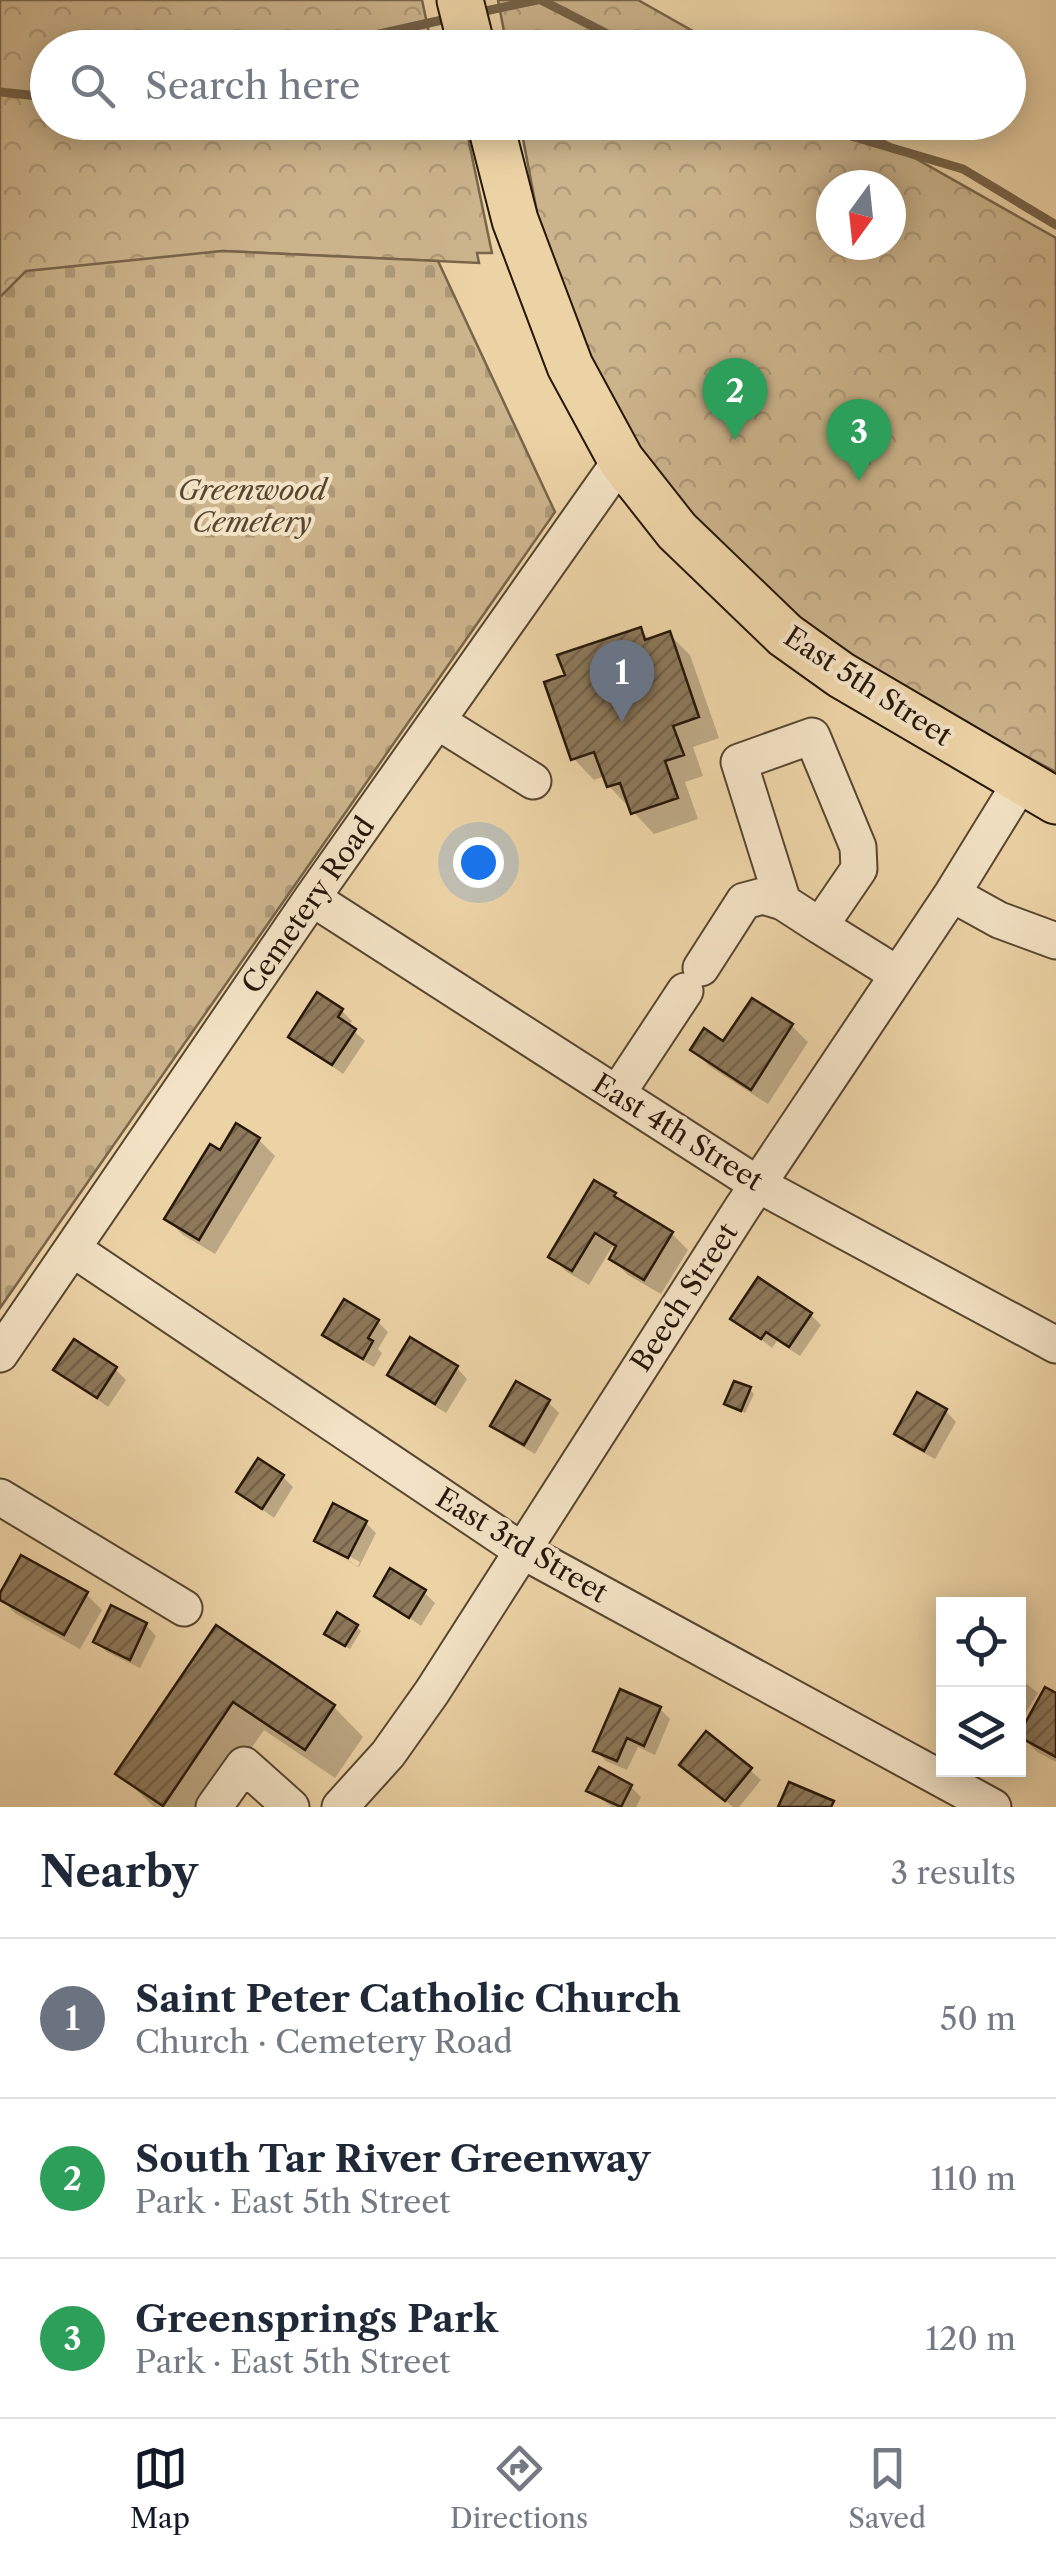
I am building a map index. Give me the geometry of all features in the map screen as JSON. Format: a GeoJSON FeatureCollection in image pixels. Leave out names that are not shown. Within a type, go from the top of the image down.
{"type":"FeatureCollection","features":[{"type":"Feature","properties":{"kind":"main road"},"geometry":{"type":"LineString","coordinates":[[460,0],[468,30]]}},
{"type":"Feature","properties":{"kind":"main road","name":"East 5th Street"},"geometry":{"type":"LineString","coordinates":[[495,140],[531,270],[570,366],[621,460],[677,531],[785,635],[856,684],[1039,792]]}},
{"type":"Feature","properties":{"kind":"street","name":"Cemetery Road"},"geometry":{"type":"LineString","coordinates":[[0,1354],[312,898],[621,460]]}},
{"type":"Feature","properties":{"kind":"street"},"geometry":{"type":"LineString","coordinates":[[437,720],[533,781]]}},
{"type":"Feature","properties":{"kind":"street"},"geometry":{"type":"LineString","coordinates":[[783,902],[739,762],[812,736],[858,847],[860,868],[820,926]]}},
{"type":"Feature","properties":{"kind":"street","name":"Beech Street"},"geometry":{"type":"LineString","coordinates":[[340,1807],[399,1738],[757,1184],[952,894],[1039,792]]}},
{"type":"Feature","properties":{"kind":"street"},"geometry":{"type":"LineString","coordinates":[[952,894],[1022,930],[1056,941]]}},
{"type":"Feature","properties":{"kind":"street"},"geometry":{"type":"LineString","coordinates":[[617,1094],[744,901],[763,896],[783,902],[898,974]]}},
{"type":"Feature","properties":{"kind":"street","name":"East 4th Street"},"geometry":{"type":"LineString","coordinates":[[312,898],[757,1184],[1056,1345]]}},
{"type":"Feature","properties":{"kind":"street","name":"East 3rd Street"},"geometry":{"type":"LineString","coordinates":[[73,1248],[521,1550],[993,1807]]}},
{"type":"Feature","properties":{"kind":"street"},"geometry":{"type":"LineString","coordinates":[[0,1497],[184,1608]]}},
{"type":"Feature","properties":{"kind":"street"},"geometry":{"type":"LineString","coordinates":[[214,1807],[244,1765],[292,1807]]}},
{"type":"Feature","properties":{"kind":"green space"},"geometry":{"type":"Polygon","coordinates":[[[0,0],[422,0],[428,30],[30,30],[30,140],[469,140],[492,253],[477,253],[479,263],[222,251],[0,297],[0,0]]]}},
{"type":"Feature","properties":{"kind":"green space"},"geometry":{"type":"Polygon","coordinates":[[[498,0],[638,0],[691,30],[504,30],[498,0]]]}},
{"type":"Feature","properties":{"kind":"green space"},"geometry":{"type":"Polygon","coordinates":[[[523,140],[883,140],[1056,238],[1056,772],[904,692],[825,641],[758,586],[691,517],[635,444],[566,308],[540,228],[523,140]]]}},
{"type":"Feature","properties":{"kind":"green space","name":"Greenwood Cemetery"},"geometry":{"type":"Polygon","coordinates":[[[222,251],[438,261],[555,512],[0,1308],[0,297],[26,271],[222,251]]]}},
{"type":"Feature","properties":{"kind":"building"},"geometry":{"type":"Polygon","coordinates":[[[641,627],[645,640],[670,631],[699,717],[673,726],[684,755],[665,761],[678,798],[631,814],[620,783],[607,787],[594,752],[571,760],[544,682],[565,675],[557,655],[641,627]]]}},
{"type":"Feature","properties":{"kind":"building"},"geometry":{"type":"Polygon","coordinates":[[[317,992],[343,1009],[338,1017],[356,1029],[332,1065],[288,1037],[317,992]]]}},
{"type":"Feature","properties":{"kind":"building"},"geometry":{"type":"Polygon","coordinates":[[[752,998],[793,1024],[751,1090],[690,1050],[704,1028],[723,1041],[752,998]]]}},
{"type":"Feature","properties":{"kind":"building"},"geometry":{"type":"Polygon","coordinates":[[[236,1123],[260,1138],[199,1240],[164,1219],[210,1144],[220,1150],[236,1123]]]}},
{"type":"Feature","properties":{"kind":"building"},"geometry":{"type":"Polygon","coordinates":[[[594,1180],[673,1232],[644,1280],[609,1259],[616,1246],[595,1233],[572,1271],[548,1257],[594,1180]]]}},
{"type":"Feature","properties":{"kind":"building"},"geometry":{"type":"Polygon","coordinates":[[[758,1277],[812,1313],[789,1347],[766,1332],[761,1339],[730,1319],[758,1277]]]}},
{"type":"Feature","properties":{"kind":"building"},"geometry":{"type":"Polygon","coordinates":[[[344,1299],[379,1320],[368,1338],[373,1341],[363,1359],[322,1335],[344,1299]]]}},
{"type":"Feature","properties":{"kind":"building"},"geometry":{"type":"Polygon","coordinates":[[[410,1337],[458,1366],[435,1404],[387,1375],[410,1337]]]}},
{"type":"Feature","properties":{"kind":"building"},"geometry":{"type":"Polygon","coordinates":[[[74,1339],[117,1367],[97,1398],[53,1370],[74,1339]]]}},
{"type":"Feature","properties":{"kind":"building"},"geometry":{"type":"Polygon","coordinates":[[[516,1381],[550,1400],[524,1445],[490,1426],[516,1381]]]}},
{"type":"Feature","properties":{"kind":"building"},"geometry":{"type":"Polygon","coordinates":[[[734,1381],[751,1387],[741,1411],[724,1404],[734,1381]]]}},
{"type":"Feature","properties":{"kind":"building"},"geometry":{"type":"Polygon","coordinates":[[[917,1392],[947,1409],[924,1451],[894,1434],[917,1392]]]}},
{"type":"Feature","properties":{"kind":"building"},"geometry":{"type":"Polygon","coordinates":[[[258,1458],[284,1475],[262,1509],[236,1492],[258,1458]]]}},
{"type":"Feature","properties":{"kind":"building"},"geometry":{"type":"Polygon","coordinates":[[[333,1503],[367,1521],[348,1558],[314,1541],[333,1503]]]}},
{"type":"Feature","properties":{"kind":"building"},"geometry":{"type":"Polygon","coordinates":[[[21,1555],[88,1592],[64,1635],[0,1600],[21,1555]]]}},
{"type":"Feature","properties":{"kind":"building"},"geometry":{"type":"Polygon","coordinates":[[[390,1568],[426,1590],[409,1618],[374,1596],[390,1568]]]}},
{"type":"Feature","properties":{"kind":"building"},"geometry":{"type":"Polygon","coordinates":[[[111,1605],[147,1623],[130,1660],[93,1642],[111,1605]]]}},
{"type":"Feature","properties":{"kind":"building"},"geometry":{"type":"Polygon","coordinates":[[[337,1612],[358,1625],[345,1646],[324,1634],[337,1612]]]}},
{"type":"Feature","properties":{"kind":"building"},"geometry":{"type":"Polygon","coordinates":[[[216,1625],[335,1705],[305,1750],[233,1702],[163,1806],[115,1774],[216,1625]]]}},
{"type":"Feature","properties":{"kind":"building"},"geometry":{"type":"Polygon","coordinates":[[[1045,1687],[1056,1693],[1056,1757],[1026,1740],[1026,1721],[1045,1687]]]}},
{"type":"Feature","properties":{"kind":"building"},"geometry":{"type":"Polygon","coordinates":[[[620,1689],[661,1707],[644,1746],[627,1738],[617,1761],[593,1751],[620,1689]]]}},
{"type":"Feature","properties":{"kind":"building"},"geometry":{"type":"Polygon","coordinates":[[[706,1731],[752,1768],[725,1801],[679,1765],[706,1731]]]}},
{"type":"Feature","properties":{"kind":"building"},"geometry":{"type":"Polygon","coordinates":[[[599,1767],[632,1785],[621,1807],[586,1791],[599,1767]]]}},
{"type":"Feature","properties":{"kind":"building"},"geometry":{"type":"Polygon","coordinates":[[[789,1782],[834,1801],[831,1807],[778,1807],[789,1782]]]}},
{"type":"Feature","properties":{"kind":"waterway"},"geometry":{"type":"LineString","coordinates":[[476,13],[537,0]]}},
{"type":"Feature","properties":{"kind":"waterway"},"geometry":{"type":"LineString","coordinates":[[541,0],[600,30]]}},
{"type":"Feature","properties":{"kind":"waterway"},"geometry":{"type":"LineString","coordinates":[[397,30],[451,18]]}},
{"type":"Feature","properties":{"kind":"waterway"},"geometry":{"type":"LineString","coordinates":[[0,92],[30,95]]}},
{"type":"Feature","properties":{"kind":"waterway"},"geometry":{"type":"LineString","coordinates":[[865,140],[963,169],[1056,225]]}},
{"type":"Feature","properties":{"kind":"place","name":"South Tar River Greenway"},"geometry":{"type":"Point","coordinates":[735,440]}},
{"type":"Feature","properties":{"kind":"place","name":"Greensprings Park"},"geometry":{"type":"Point","coordinates":[859,481]}},
{"type":"Feature","properties":{"kind":"place","name":"Saint Peter Catholic Church"},"geometry":{"type":"Point","coordinates":[622,722]}}]}
